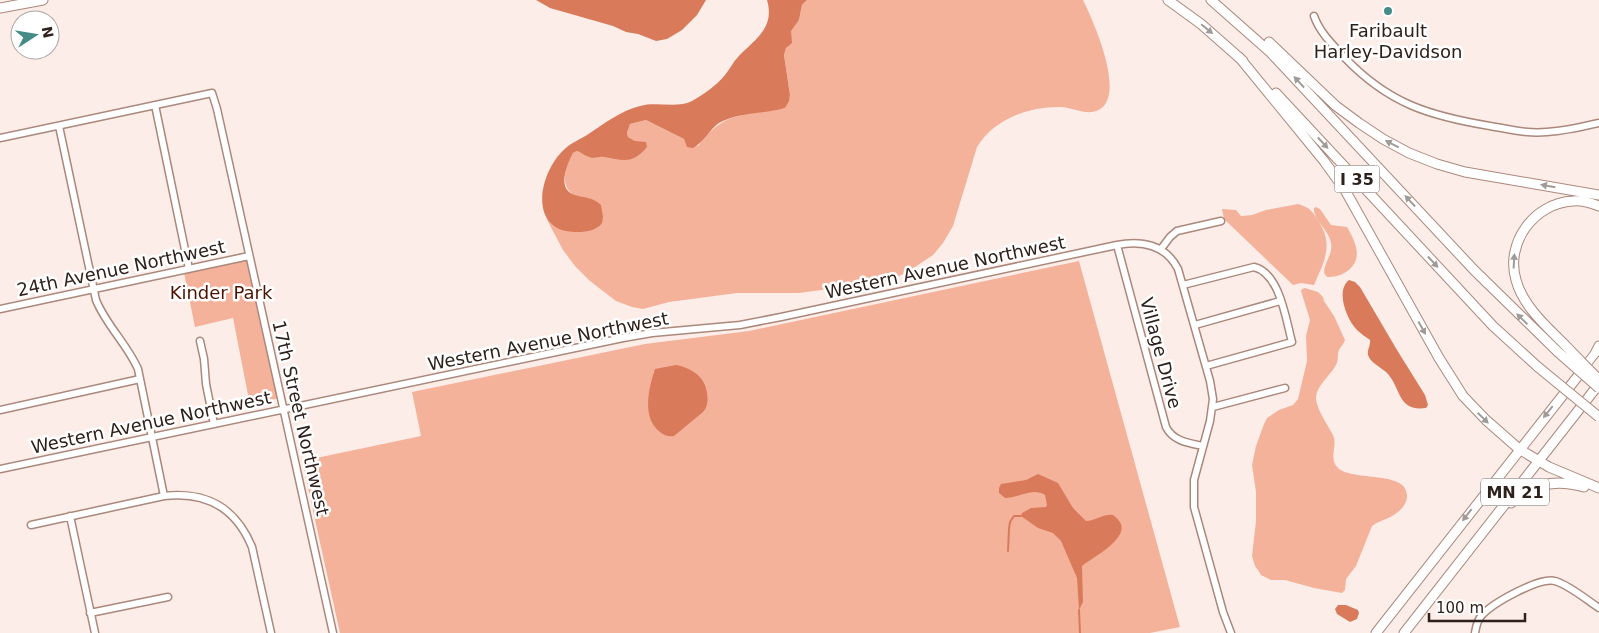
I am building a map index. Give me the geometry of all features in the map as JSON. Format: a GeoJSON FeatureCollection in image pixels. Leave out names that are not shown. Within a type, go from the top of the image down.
{"type":"FeatureCollection","features":[{"type":"Feature","properties":{"kind":"highway"},"geometry":{"type":"LineString","coordinates":[[0,8],[43,0]]}},
{"type":"Feature","properties":{"kind":"highway","name":"I 35"},"geometry":{"type":"LineString","coordinates":[[1168,0],[1201,24],[1239,57],[1280,97],[1493,326],[1538,367],[1599,417]]}},
{"type":"Feature","properties":{"kind":"highway"},"geometry":{"type":"LineString","coordinates":[[1212,0],[1255,31],[1286,57],[1336,106],[1359,124],[1410,153],[1437,164],[1465,172],[1598,195]]}},
{"type":"Feature","properties":{"kind":"highway","name":"I 35"},"geometry":{"type":"LineString","coordinates":[[1212,0],[1271,52],[1474,270],[1558,352],[1599,386]]}},
{"type":"Feature","properties":{"kind":"highway"},"geometry":{"type":"LineString","coordinates":[[1239,57],[1346,190],[1453,382],[1473,408],[1519,449],[1538,462],[1599,490]]}},
{"type":"Feature","properties":{"kind":"highway"},"geometry":{"type":"LineString","coordinates":[[1599,206],[1573,200],[1550,206],[1539,213],[1530,221],[1517,242],[1513,266],[1519,291],[1535,313],[1599,380]]}},
{"type":"Feature","properties":{"kind":"highway"},"geometry":{"type":"LineString","coordinates":[[1376,633],[1578,376]]}},
{"type":"Feature","properties":{"kind":"highway","name":"MN 21"},"geometry":{"type":"LineString","coordinates":[[1491,522],[1599,386]]}},
{"type":"Feature","properties":{"kind":"highway"},"geometry":{"type":"LineString","coordinates":[[1404,633],[1491,522],[1523,493],[1547,483],[1566,483],[1599,490]]}},
{"type":"Feature","properties":{"kind":"main road"},"geometry":{"type":"LineString","coordinates":[[1578,376],[1598,348]]}},
{"type":"Feature","properties":{"kind":"street"},"geometry":{"type":"LineString","coordinates":[[1314,16],[1317,26],[1350,63],[1378,88],[1414,107],[1450,119],[1522,132],[1546,132],[1599,123]]}},
{"type":"Feature","properties":{"kind":"street","name":"17th Street Northwest"},"geometry":{"type":"LineString","coordinates":[[155,105],[212,93],[333,633]]}},
{"type":"Feature","properties":{"kind":"street"},"geometry":{"type":"LineString","coordinates":[[0,138],[155,105],[189,269]]}},
{"type":"Feature","properties":{"kind":"street"},"geometry":{"type":"LineString","coordinates":[[59,126],[100,311],[133,359],[140,379],[164,496]]}},
{"type":"Feature","properties":{"kind":"street"},"geometry":{"type":"LineString","coordinates":[[1221,221],[1177,231],[1161,249],[1176,266],[1183,285],[1212,393],[1213,407],[1194,480],[1194,506],[1223,612],[1231,633]]}},
{"type":"Feature","properties":{"kind":"street","name":"Western Avenue Northwest"},"geometry":{"type":"LineString","coordinates":[[0,469],[623,338],[652,333],[740,325],[781,318],[1117,245],[1141,243],[1161,249]]}},
{"type":"Feature","properties":{"kind":"street","name":"Village Drive"},"geometry":{"type":"LineString","coordinates":[[1117,245],[1166,427],[1178,440],[1203,446]]}},
{"type":"Feature","properties":{"kind":"street","name":"24th Avenue Northwest"},"geometry":{"type":"LineString","coordinates":[[0,309],[249,256]]}},
{"type":"Feature","properties":{"kind":"street"},"geometry":{"type":"LineString","coordinates":[[1183,285],[1254,267],[1261,269],[1274,283],[1292,342],[1206,366]]}},
{"type":"Feature","properties":{"kind":"street"},"geometry":{"type":"LineString","coordinates":[[1195,325],[1280,301]]}},
{"type":"Feature","properties":{"kind":"street"},"geometry":{"type":"LineString","coordinates":[[200,341],[214,424]]}},
{"type":"Feature","properties":{"kind":"street"},"geometry":{"type":"LineString","coordinates":[[0,410],[140,379]]}},
{"type":"Feature","properties":{"kind":"street"},"geometry":{"type":"LineString","coordinates":[[1213,407],[1285,388]]}},
{"type":"Feature","properties":{"kind":"street"},"geometry":{"type":"LineString","coordinates":[[31,525],[164,496],[178,494],[206,498],[230,512],[240,523],[252,547],[271,633]]}},
{"type":"Feature","properties":{"kind":"street"},"geometry":{"type":"LineString","coordinates":[[70,516],[95,633]]}},
{"type":"Feature","properties":{"kind":"street"},"geometry":{"type":"LineString","coordinates":[[1476,633],[1478,621],[1482,615],[1517,593],[1542,581],[1556,581],[1599,608]]}},
{"type":"Feature","properties":{"kind":"street"},"geometry":{"type":"LineString","coordinates":[[90,613],[168,597]]}},
{"type":"Feature","properties":{"kind":"green space"},"geometry":{"type":"Polygon","coordinates":[[[807,0],[1083,0],[1101,43],[1106,61],[1109,95],[1104,106],[1092,112],[1062,107],[1037,109],[1014,116],[993,129],[977,147],[953,226],[943,243],[933,255],[906,273],[887,281],[799,293],[737,293],[669,302],[643,309],[616,301],[590,281],[575,266],[563,250],[546,218],[553,225],[573,195],[566,185],[565,175],[573,153],[577,151],[592,158],[635,141],[628,137],[627,133],[630,124],[646,120],[684,139],[687,144],[698,146],[713,129],[728,120],[744,115],[785,108],[790,95],[784,55],[791,30],[799,20],[802,5],[807,0]]]}},
{"type":"Feature","properties":{"kind":"green space"},"geometry":{"type":"Polygon","coordinates":[[[1298,204],[1306,207],[1313,213],[1324,230],[1326,238],[1326,254],[1314,285],[1301,283],[1293,285],[1224,219],[1222,209],[1236,210],[1241,216],[1298,204]]]}},
{"type":"Feature","properties":{"kind":"green space"},"geometry":{"type":"Polygon","coordinates":[[[1314,208],[1320,209],[1331,225],[1347,227],[1353,239],[1357,251],[1355,262],[1346,272],[1339,275],[1327,277],[1324,273],[1331,251],[1331,243],[1330,238],[1316,217],[1314,208]]]}},
{"type":"Feature","properties":{"kind":"green space","name":"Kinder Park"},"geometry":{"type":"Polygon","coordinates":[[[247,259],[279,398],[250,405],[233,318],[195,327],[184,273],[247,259]]]}},
{"type":"Feature","properties":{"kind":"green space"},"geometry":{"type":"Polygon","coordinates":[[[1079,261],[1180,627],[1150,633],[340,633],[302,461],[421,436],[412,392],[645,344],[749,331],[1079,261]]]}},
{"type":"Feature","properties":{"kind":"green space"},"geometry":{"type":"Polygon","coordinates":[[[1305,288],[1318,292],[1323,297],[1345,340],[1338,352],[1334,369],[1321,384],[1316,397],[1320,412],[1333,435],[1335,464],[1345,472],[1355,475],[1390,479],[1399,483],[1405,488],[1407,496],[1402,509],[1372,526],[1356,566],[1346,579],[1345,590],[1342,593],[1285,580],[1271,580],[1261,575],[1255,566],[1252,556],[1256,521],[1256,492],[1252,465],[1256,446],[1267,418],[1279,410],[1293,405],[1298,399],[1307,361],[1306,336],[1310,320],[1301,291],[1305,288]]]}},
{"type":"Feature","properties":{"kind":"shaded area"},"geometry":{"type":"Polygon","coordinates":[[[536,0],[706,0],[697,15],[682,30],[667,39],[656,41],[613,26],[550,8],[536,0]]]}},
{"type":"Feature","properties":{"kind":"shaded area"},"geometry":{"type":"Polygon","coordinates":[[[767,0],[807,0],[802,5],[799,20],[791,31],[792,43],[786,48],[784,55],[790,95],[785,108],[726,119],[715,126],[693,148],[687,147],[684,139],[646,120],[630,124],[627,133],[628,137],[635,141],[646,142],[647,147],[637,157],[627,160],[602,157],[592,158],[577,151],[573,153],[566,170],[564,182],[566,188],[575,195],[598,202],[601,205],[602,223],[592,230],[578,232],[561,230],[550,222],[544,211],[542,197],[551,167],[560,154],[571,144],[612,118],[633,108],[653,104],[673,105],[686,103],[710,90],[722,79],[736,59],[762,33],[769,17],[767,0]]]}},
{"type":"Feature","properties":{"kind":"shaded area"},"geometry":{"type":"Polygon","coordinates":[[[1349,280],[1355,282],[1360,287],[1425,395],[1428,405],[1426,408],[1417,408],[1405,403],[1388,374],[1369,358],[1370,340],[1353,325],[1346,313],[1343,291],[1349,280]]]}},
{"type":"Feature","properties":{"kind":"shaded area"},"geometry":{"type":"Polygon","coordinates":[[[676,365],[687,368],[700,377],[706,387],[707,403],[703,412],[674,436],[669,436],[660,432],[654,426],[648,411],[648,402],[655,369],[676,365]]]}},
{"type":"Feature","properties":{"kind":"shaded area"},"geometry":{"type":"Polygon","coordinates":[[[1038,474],[1058,483],[1073,508],[1086,521],[1113,515],[1121,524],[1119,536],[1114,542],[1082,566],[1083,602],[1079,610],[1077,578],[1061,541],[1053,533],[1038,528],[1021,516],[1022,513],[1031,508],[1046,507],[1045,495],[1031,492],[1005,498],[999,493],[1001,484],[1026,480],[1038,474]]]}},
{"type":"Feature","properties":{"kind":"shaded area"},"geometry":{"type":"Polygon","coordinates":[[[1338,605],[1346,605],[1358,610],[1357,619],[1350,622],[1337,614],[1335,609],[1338,605]]]}},
{"type":"Feature","properties":{"kind":"waterway"},"geometry":{"type":"LineString","coordinates":[[1008,551],[1010,522],[1014,516],[1021,516]]}},
{"type":"Feature","properties":{"kind":"waterway"},"geometry":{"type":"LineString","coordinates":[[1079,610],[1080,633]]}},
{"type":"Feature","properties":{"kind":"place","name":"Faribault Harley-Davidson"},"geometry":{"type":"Point","coordinates":[1388,11]}}]}
